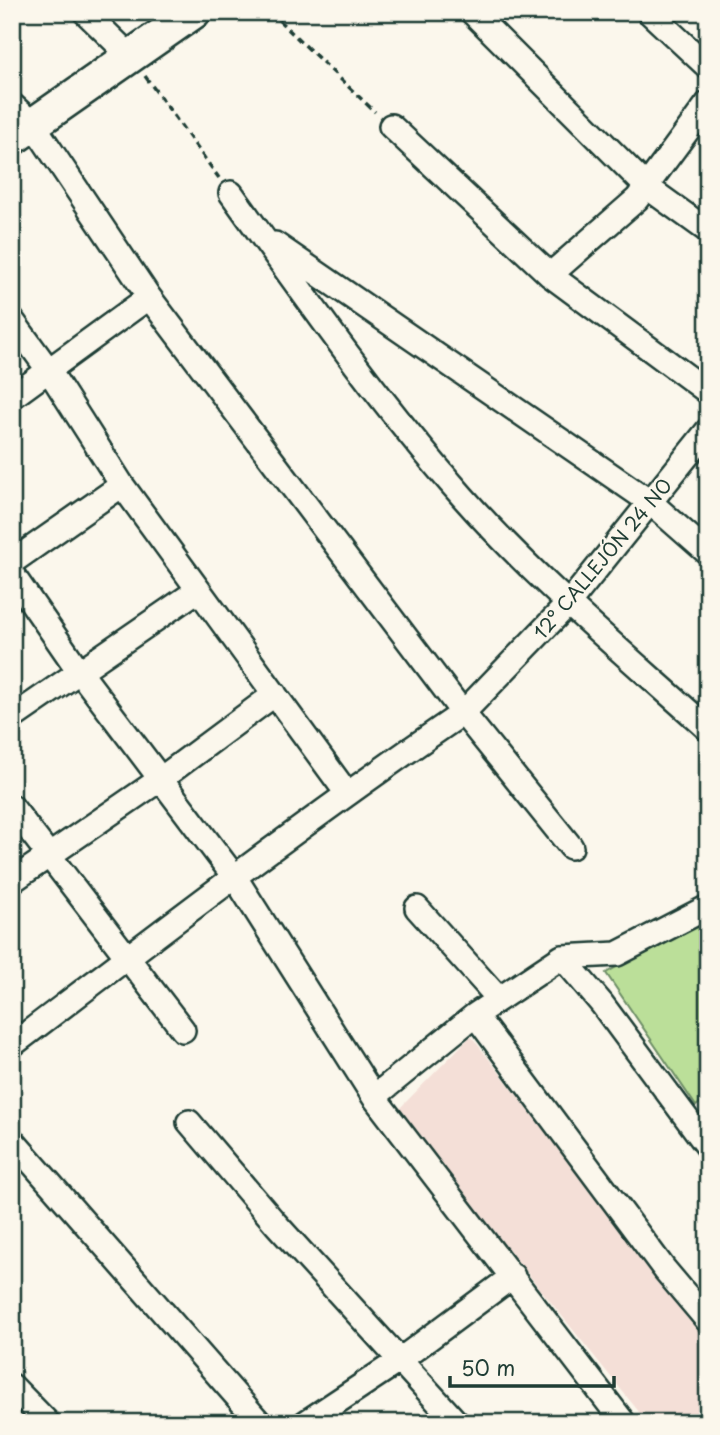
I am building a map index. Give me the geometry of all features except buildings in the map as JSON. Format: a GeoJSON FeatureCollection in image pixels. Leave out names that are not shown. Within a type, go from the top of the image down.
{"type":"FeatureCollection","features":[{"type":"Feature","properties":{"kind":"street"},"geometry":{"type":"LineString","coordinates":[[85,12],[130,56]]}},
{"type":"Feature","properties":{"kind":"street"},"geometry":{"type":"LineString","coordinates":[[194,12],[130,56],[19,123],[463,713],[571,847]]}},
{"type":"Feature","properties":{"kind":"street"},"geometry":{"type":"LineString","coordinates":[[472,12],[647,187],[708,231]]}},
{"type":"Feature","properties":{"kind":"street"},"geometry":{"type":"LineString","coordinates":[[649,12],[708,67]]}},
{"type":"Feature","properties":{"kind":"street"},"geometry":{"type":"LineString","coordinates":[[550,275],[647,187],[708,103]]}},
{"type":"Feature","properties":{"kind":"street"},"geometry":{"type":"LineString","coordinates":[[391,126],[550,275],[708,392]]}},
{"type":"Feature","properties":{"kind":"street"},"geometry":{"type":"LineString","coordinates":[[231,194],[366,379],[463,497],[569,603],[708,729]]}},
{"type":"Feature","properties":{"kind":"street"},"geometry":{"type":"LineString","coordinates":[[259,232],[650,502],[708,553]]}},
{"type":"Feature","properties":{"kind":"street"},"geometry":{"type":"LineString","coordinates":[[12,397],[50,372],[149,297]]}},
{"type":"Feature","properties":{"kind":"street"},"geometry":{"type":"LineString","coordinates":[[12,320],[50,372],[122,485],[346,792]]}},
{"type":"Feature","properties":{"kind":"street","name":"12° CALLEJÓN 24 NO"},"geometry":{"type":"LineString","coordinates":[[12,1045],[236,878],[346,792],[463,713],[569,603],[708,430]]}},
{"type":"Feature","properties":{"kind":"street"},"geometry":{"type":"LineString","coordinates":[[12,562],[122,485]]}},
{"type":"Feature","properties":{"kind":"street"},"geometry":{"type":"LineString","coordinates":[[12,574],[79,671],[236,878],[374,1097],[624,1423]]}},
{"type":"Feature","properties":{"kind":"street"},"geometry":{"type":"LineString","coordinates":[[12,718],[198,590]]}},
{"type":"Feature","properties":{"kind":"street"},"geometry":{"type":"LineString","coordinates":[[12,881],[162,778],[275,694]]}},
{"type":"Feature","properties":{"kind":"street"},"geometry":{"type":"LineString","coordinates":[[12,807],[183,1030]]}},
{"type":"Feature","properties":{"kind":"street"},"geometry":{"type":"LineString","coordinates":[[374,1097],[475,1015],[562,957],[617,954],[708,907]]}},
{"type":"Feature","properties":{"kind":"street"},"geometry":{"type":"LineString","coordinates":[[417,908],[499,999]]}},
{"type":"Feature","properties":{"kind":"street"},"geometry":{"type":"LineString","coordinates":[[562,957],[602,1004],[708,1147]]}},
{"type":"Feature","properties":{"kind":"street"},"geometry":{"type":"LineString","coordinates":[[475,1015],[665,1270],[708,1321]]}},
{"type":"Feature","properties":{"kind":"street"},"geometry":{"type":"LineString","coordinates":[[189,1122],[457,1423]]}},
{"type":"Feature","properties":{"kind":"street"},"geometry":{"type":"LineString","coordinates":[[12,1140],[260,1423]]}},
{"type":"Feature","properties":{"kind":"street"},"geometry":{"type":"LineString","coordinates":[[305,1423],[400,1360],[513,1276]]}},
{"type":"Feature","properties":{"kind":"street"},"geometry":{"type":"LineString","coordinates":[[12,1386],[48,1423]]}},
{"type":"Feature","properties":{"kind":"path"},"geometry":{"type":"LineString","coordinates":[[270,12],[391,126]]}},
{"type":"Feature","properties":{"kind":"path"},"geometry":{"type":"LineString","coordinates":[[130,56],[231,194]]}},
{"type":"Feature","properties":{"kind":"shaded area"},"geometry":{"type":"Polygon","coordinates":[[[471,1036],[708,1341],[708,1417],[701,1423],[648,1423],[397,1111],[471,1036]]]}},
{"type":"Feature","properties":{"kind":"green space"},"geometry":{"type":"Polygon","coordinates":[[[708,915],[708,1097],[696,1106],[606,973],[708,915]]]}}]}
